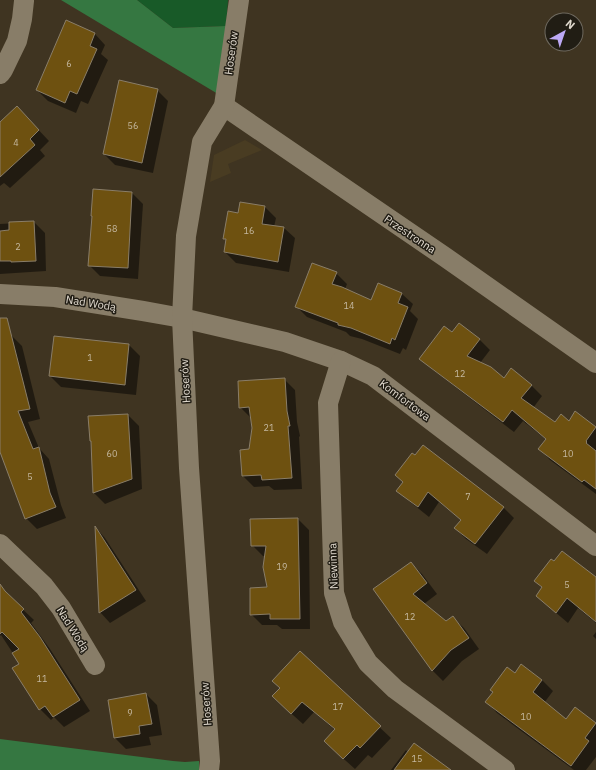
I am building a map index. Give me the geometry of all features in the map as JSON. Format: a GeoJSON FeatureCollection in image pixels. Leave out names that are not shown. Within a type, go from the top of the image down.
{"type":"FeatureCollection","features":[{"type":"Feature","properties":{"kind":"street"},"geometry":{"type":"LineString","coordinates":[[0,74],[17,41],[22,19],[24,0]]}},
{"type":"Feature","properties":{"kind":"street","name":"Hoserów"},"geometry":{"type":"LineString","coordinates":[[209,770],[210,761],[190,476],[182,318],[186,236],[202,142],[224,106],[239,0]]}},
{"type":"Feature","properties":{"kind":"street","name":"Przestronna"},"geometry":{"type":"LineString","coordinates":[[224,106],[596,362]]}},
{"type":"Feature","properties":{"kind":"street","name":"Nad Wodą"},"geometry":{"type":"LineString","coordinates":[[0,294],[55,297],[182,318]]}},
{"type":"Feature","properties":{"kind":"street","name":"Komfortowa"},"geometry":{"type":"LineString","coordinates":[[182,318],[285,342],[341,361],[373,376],[596,546]]}},
{"type":"Feature","properties":{"kind":"street","name":"Niewinna"},"geometry":{"type":"LineString","coordinates":[[341,361],[328,403],[334,593],[343,622],[368,663],[395,689],[505,770]]}},
{"type":"Feature","properties":{"kind":"street","name":"Nad Wodą"},"geometry":{"type":"LineString","coordinates":[[0,544],[44,586],[61,608],[95,665]]}},
{"type":"Feature","properties":{"kind":"shaded area"},"geometry":{"type":"Polygon","coordinates":[[[245,140],[262,150],[228,164],[231,173],[210,182],[214,155],[245,140]]]}},
{"type":"Feature","properties":{"kind":"green space"},"geometry":{"type":"Polygon","coordinates":[[[61,0],[137,0],[173,28],[226,26],[218,94],[61,0]]]}},
{"type":"Feature","properties":{"kind":"green space"},"geometry":{"type":"Polygon","coordinates":[[[137,0],[228,0],[226,26],[173,28],[137,0]]]}},
{"type":"Feature","properties":{"kind":"green space"},"geometry":{"type":"Polygon","coordinates":[[[0,739],[173,761],[199,761],[199,770],[0,770],[0,739]]]}},
{"type":"Feature","properties":{"kind":"building"},"geometry":{"type":"Polygon","coordinates":[[[66,20],[95,33],[90,46],[97,49],[77,94],[70,91],[65,103],[36,90],[66,20]]]}},
{"type":"Feature","properties":{"kind":"building"},"geometry":{"type":"Polygon","coordinates":[[[119,80],[158,89],[142,163],[103,154],[119,80]]]}},
{"type":"Feature","properties":{"kind":"building"},"geometry":{"type":"Polygon","coordinates":[[[17,106],[39,130],[30,139],[35,145],[0,177],[0,122],[17,106]]]}},
{"type":"Feature","properties":{"kind":"building"},"geometry":{"type":"Polygon","coordinates":[[[93,189],[132,192],[128,268],[88,266],[93,189]]]}},
{"type":"Feature","properties":{"kind":"building"},"geometry":{"type":"Polygon","coordinates":[[[240,202],[265,206],[262,224],[284,227],[278,262],[224,252],[226,239],[223,239],[228,211],[238,213],[240,202]]]}},
{"type":"Feature","properties":{"kind":"building"},"geometry":{"type":"Polygon","coordinates":[[[34,221],[36,261],[0,261],[0,231],[9,230],[9,222],[34,221]]]}},
{"type":"Feature","properties":{"kind":"building"},"geometry":{"type":"Polygon","coordinates":[[[312,263],[337,272],[332,284],[371,300],[378,283],[402,293],[398,303],[408,307],[395,340],[392,338],[390,344],[295,307],[312,263]]]}},
{"type":"Feature","properties":{"kind":"building"},"geometry":{"type":"Polygon","coordinates":[[[0,318],[7,318],[30,409],[18,411],[33,449],[39,447],[50,493],[56,507],[25,519],[0,452],[0,318]]]}},
{"type":"Feature","properties":{"kind":"building"},"geometry":{"type":"Polygon","coordinates":[[[459,323],[480,339],[467,356],[491,367],[504,378],[511,368],[532,385],[521,398],[555,422],[561,414],[569,421],[575,411],[596,427],[586,443],[596,451],[596,489],[584,480],[582,482],[538,449],[546,439],[512,410],[503,422],[419,359],[444,326],[452,332],[459,323]]]}},
{"type":"Feature","properties":{"kind":"building"},"geometry":{"type":"Polygon","coordinates":[[[54,336],[129,344],[125,385],[49,376],[54,336]]]}},
{"type":"Feature","properties":{"kind":"building"},"geometry":{"type":"Polygon","coordinates":[[[285,378],[287,411],[290,426],[288,426],[292,478],[262,480],[261,475],[242,476],[240,450],[249,449],[252,428],[249,407],[239,408],[238,381],[285,378]]]}},
{"type":"Feature","properties":{"kind":"building"},"geometry":{"type":"Polygon","coordinates":[[[128,414],[132,479],[93,493],[91,441],[88,416],[128,414]]]}},
{"type":"Feature","properties":{"kind":"building"},"geometry":{"type":"Polygon","coordinates":[[[423,445],[504,507],[475,544],[454,528],[461,520],[428,492],[418,507],[396,491],[403,482],[395,475],[412,453],[415,455],[423,445]]]}},
{"type":"Feature","properties":{"kind":"building"},"geometry":{"type":"Polygon","coordinates":[[[298,518],[300,619],[270,619],[270,614],[250,615],[250,588],[267,587],[263,567],[266,546],[251,546],[250,519],[298,518]]]}},
{"type":"Feature","properties":{"kind":"building"},"geometry":{"type":"Polygon","coordinates":[[[95,526],[136,590],[99,613],[95,526]]]}},
{"type":"Feature","properties":{"kind":"building"},"geometry":{"type":"Polygon","coordinates":[[[562,551],[596,577],[596,622],[567,598],[556,613],[536,596],[542,587],[534,581],[551,559],[554,561],[562,551]]]}},
{"type":"Feature","properties":{"kind":"building"},"geometry":{"type":"Polygon","coordinates":[[[411,562],[427,583],[413,594],[446,621],[453,616],[469,638],[451,650],[432,671],[373,589],[411,562]]]}},
{"type":"Feature","properties":{"kind":"building"},"geometry":{"type":"Polygon","coordinates":[[[0,584],[5,591],[24,609],[21,612],[40,637],[80,700],[53,717],[45,706],[39,710],[12,668],[19,664],[12,653],[19,649],[2,632],[0,634],[0,584]]]}},
{"type":"Feature","properties":{"kind":"building"},"geometry":{"type":"Polygon","coordinates":[[[300,651],[381,726],[360,748],[357,745],[343,759],[324,741],[335,729],[302,702],[291,714],[272,696],[280,688],[272,681],[300,651]]]}},
{"type":"Feature","properties":{"kind":"building"},"geometry":{"type":"Polygon","coordinates":[[[521,664],[542,680],[533,692],[566,719],[575,707],[596,723],[585,738],[589,741],[571,766],[485,702],[493,692],[490,690],[507,667],[515,673],[521,664]]]}},
{"type":"Feature","properties":{"kind":"building"},"geometry":{"type":"Polygon","coordinates":[[[146,693],[152,724],[139,726],[140,734],[114,738],[108,700],[146,693]]]}},
{"type":"Feature","properties":{"kind":"building"},"geometry":{"type":"Polygon","coordinates":[[[414,743],[451,770],[394,770],[414,743]]]}}]}
